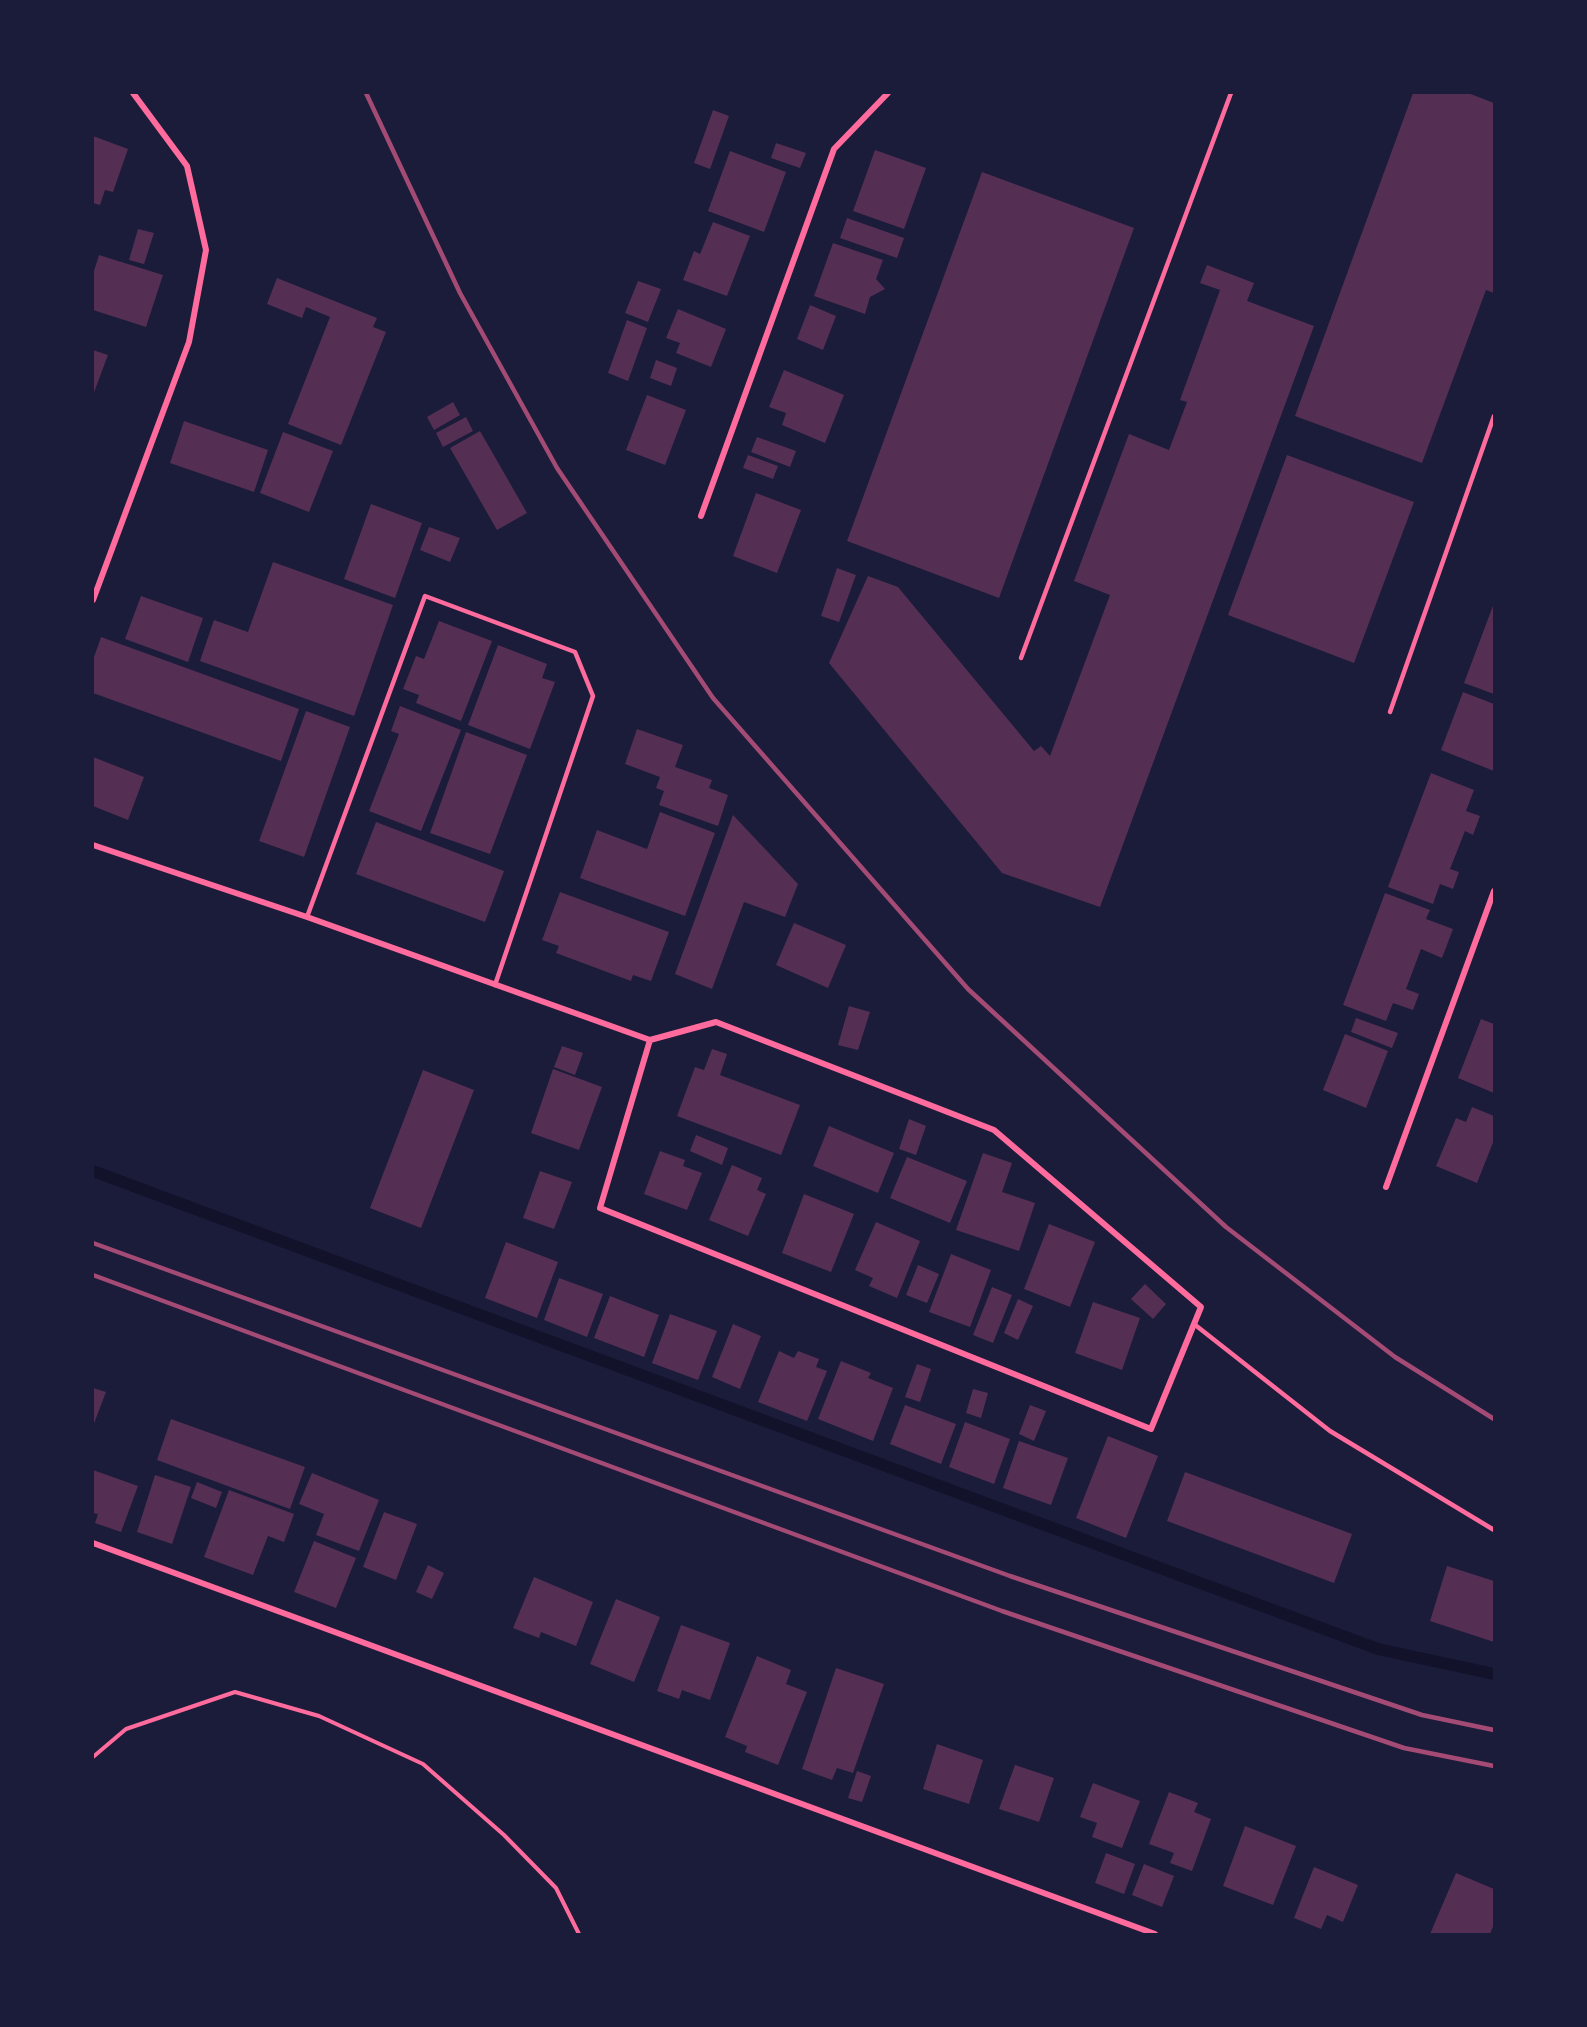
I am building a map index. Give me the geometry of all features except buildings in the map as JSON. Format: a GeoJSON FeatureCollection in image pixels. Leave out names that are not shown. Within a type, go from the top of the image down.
{"type":"FeatureCollection","features":[{"type":"Feature","properties":{"kind":"street"},"geometry":{"type":"LineString","coordinates":[[93,600],[189,342],[206,250],[188,166],[133,93]]}},
{"type":"Feature","properties":{"kind":"street"},"geometry":{"type":"LineString","coordinates":[[701,516],[834,149],[888,93]]}},
{"type":"Feature","properties":{"kind":"street"},"geometry":{"type":"LineString","coordinates":[[93,844],[307,917],[650,1040],[716,1022],[994,1130],[1201,1307],[1151,1429],[600,1208],[650,1040]]}},
{"type":"Feature","properties":{"kind":"street"},"geometry":{"type":"LineString","coordinates":[[1386,1187],[1494,891]]}},
{"type":"Feature","properties":{"kind":"street"},"geometry":{"type":"LineString","coordinates":[[93,1543],[1155,1934]]}},
{"type":"Feature","properties":{"kind":"lane"},"geometry":{"type":"LineString","coordinates":[[1021,658],[1231,93]]}},
{"type":"Feature","properties":{"kind":"lane"},"geometry":{"type":"LineString","coordinates":[[1390,712],[1494,416]]}},
{"type":"Feature","properties":{"kind":"lane"},"geometry":{"type":"LineString","coordinates":[[307,917],[425,596],[575,652],[593,696],[495,985]]}},
{"type":"Feature","properties":{"kind":"lane"},"geometry":{"type":"LineString","coordinates":[[1194,1324],[1330,1431],[1494,1530]]}},
{"type":"Feature","properties":{"kind":"path"},"geometry":{"type":"LineString","coordinates":[[93,1757],[126,1729],[236,1692],[319,1716],[423,1764],[504,1835],[556,1888],[579,1934]]}},
{"type":"Feature","properties":{"kind":"waterway"},"geometry":{"type":"LineString","coordinates":[[93,1171],[1378,1649],[1494,1674]]}},
{"type":"Feature","properties":{"kind":"railway"},"geometry":{"type":"LineString","coordinates":[[366,93],[460,293],[557,468],[713,698],[968,989],[1226,1227],[1395,1357],[1494,1419]]}},
{"type":"Feature","properties":{"kind":"railway"},"geometry":{"type":"LineString","coordinates":[[93,1243],[1010,1576],[1422,1715],[1494,1730]]}},
{"type":"Feature","properties":{"kind":"railway"},"geometry":{"type":"LineString","coordinates":[[93,1275],[1002,1611],[1404,1748],[1494,1766]]}}]}
